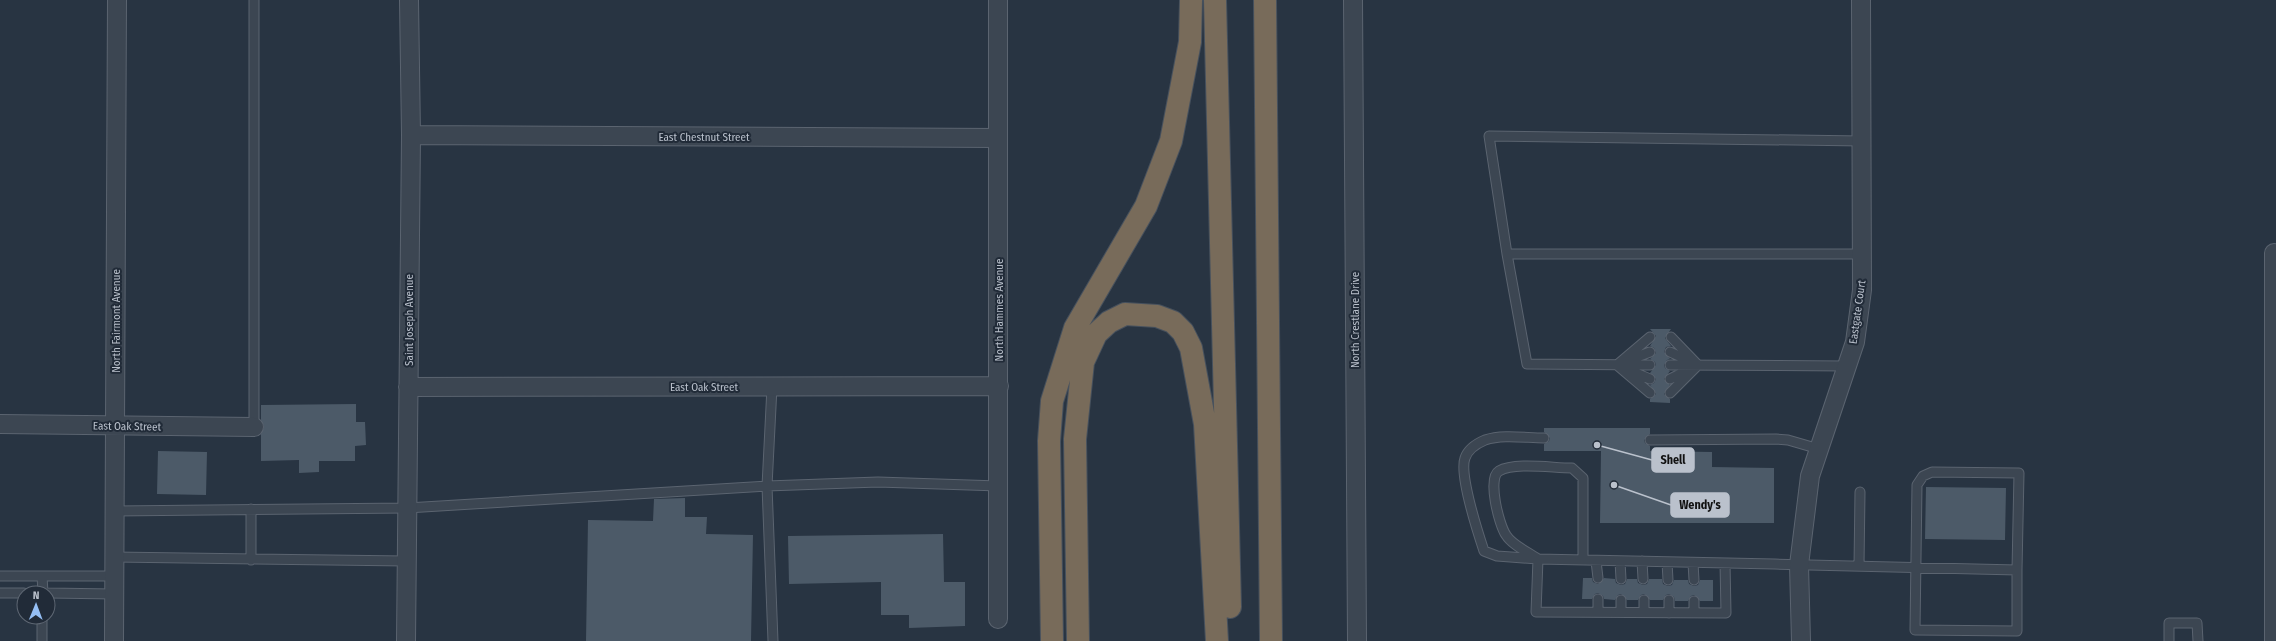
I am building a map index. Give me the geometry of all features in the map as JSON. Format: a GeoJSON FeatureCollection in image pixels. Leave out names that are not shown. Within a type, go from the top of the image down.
{"type":"FeatureCollection","features":[{"type":"Feature","properties":{"kind":"highway"},"geometry":{"type":"LineString","coordinates":[[1052,641],[1049,441],[1052,402],[1075,328],[1146,206],[1171,141],[1190,42],[1191,0]]}},
{"type":"Feature","properties":{"kind":"highway"},"geometry":{"type":"LineString","coordinates":[[1215,0],[1231,641]]}},
{"type":"Feature","properties":{"kind":"highway"},"geometry":{"type":"LineString","coordinates":[[1265,0],[1271,641]]}},
{"type":"Feature","properties":{"kind":"highway"},"geometry":{"type":"LineString","coordinates":[[1078,641],[1075,439],[1083,362],[1096,334],[1108,322],[1125,314],[1157,316],[1173,322],[1183,332],[1191,348],[1205,424],[1217,641]]}},
{"type":"Feature","properties":{"kind":"street","name":"North Fairmont Avenue"},"geometry":{"type":"LineString","coordinates":[[114,641],[117,0]]}},
{"type":"Feature","properties":{"kind":"street","name":"Saint Joseph Avenue"},"geometry":{"type":"LineString","coordinates":[[406,641],[410,136],[409,0]]}},
{"type":"Feature","properties":{"kind":"street","name":"North Hammes Avenue"},"geometry":{"type":"LineString","coordinates":[[998,0],[998,619]]}},
{"type":"Feature","properties":{"kind":"street","name":"North Crestlane Drive"},"geometry":{"type":"LineString","coordinates":[[1353,0],[1357,641]]}},
{"type":"Feature","properties":{"kind":"street","name":"Eastgate Court"},"geometry":{"type":"LineString","coordinates":[[1801,641],[1799,565],[1810,476],[1855,342],[1861,297],[1861,0]]}},
{"type":"Feature","properties":{"kind":"street","name":"East Chestnut Street"},"geometry":{"type":"LineString","coordinates":[[410,136],[998,138]]}},
{"type":"Feature","properties":{"kind":"street"},"geometry":{"type":"LineString","coordinates":[[2274,252],[2274,641]]}},
{"type":"Feature","properties":{"kind":"street","name":"East Oak Street"},"geometry":{"type":"LineString","coordinates":[[408,387],[999,386]]}},
{"type":"Feature","properties":{"kind":"street","name":"East Oak Street"},"geometry":{"type":"LineString","coordinates":[[0,424],[116,427],[254,427]]}},
{"type":"Feature","properties":{"kind":"lane"},"geometry":{"type":"LineString","coordinates":[[254,0],[254,427]]}},
{"type":"Feature","properties":{"kind":"lane"},"geometry":{"type":"LineString","coordinates":[[1650,365],[1527,364],[1507,254],[1489,136],[1862,141]]}},
{"type":"Feature","properties":{"kind":"lane"},"geometry":{"type":"LineString","coordinates":[[1507,254],[1862,254]]}},
{"type":"Feature","properties":{"kind":"lane"},"geometry":{"type":"LineString","coordinates":[[1617,365],[1650,337]]}},
{"type":"Feature","properties":{"kind":"lane"},"geometry":{"type":"LineString","coordinates":[[1671,337],[1698,365]]}},
{"type":"Feature","properties":{"kind":"lane"},"geometry":{"type":"LineString","coordinates":[[1617,365],[1650,352]]}},
{"type":"Feature","properties":{"kind":"lane"},"geometry":{"type":"LineString","coordinates":[[1670,352],[1698,365]]}},
{"type":"Feature","properties":{"kind":"lane"},"geometry":{"type":"LineString","coordinates":[[1617,365],[1650,379]]}},
{"type":"Feature","properties":{"kind":"lane"},"geometry":{"type":"LineString","coordinates":[[1617,365],[1650,393]]}},
{"type":"Feature","properties":{"kind":"lane"},"geometry":{"type":"LineString","coordinates":[[1670,365],[1847,366]]}},
{"type":"Feature","properties":{"kind":"lane"},"geometry":{"type":"LineString","coordinates":[[1670,379],[1698,365]]}},
{"type":"Feature","properties":{"kind":"lane"},"geometry":{"type":"LineString","coordinates":[[1670,393],[1698,365]]}},
{"type":"Feature","properties":{"kind":"lane"},"geometry":{"type":"LineString","coordinates":[[772,387],[767,486],[773,641]]}},
{"type":"Feature","properties":{"kind":"lane"},"geometry":{"type":"LineString","coordinates":[[1544,438],[1503,437],[1486,440],[1472,447],[1465,458],[1464,473],[1484,551],[1497,556],[1538,559],[2017,570]]}},
{"type":"Feature","properties":{"kind":"lane"},"geometry":{"type":"LineString","coordinates":[[1650,440],[1776,439],[1788,440],[1819,449]]}},
{"type":"Feature","properties":{"kind":"lane"},"geometry":{"type":"LineString","coordinates":[[1538,559],[1506,536],[1500,521],[1492,481],[1497,472],[1509,467],[1572,468],[1583,478],[1583,560]]}},
{"type":"Feature","properties":{"kind":"lane"},"geometry":{"type":"LineString","coordinates":[[1932,472],[2019,473],[2017,570],[2017,631],[1915,630],[1917,486],[1923,476],[1932,472]]}},
{"type":"Feature","properties":{"kind":"lane"},"geometry":{"type":"LineString","coordinates":[[115,511],[407,508],[767,486],[878,482],[999,486]]}},
{"type":"Feature","properties":{"kind":"lane"},"geometry":{"type":"LineString","coordinates":[[1859,566],[1860,492]]}},
{"type":"Feature","properties":{"kind":"lane"},"geometry":{"type":"LineString","coordinates":[[251,509],[251,560]]}},
{"type":"Feature","properties":{"kind":"lane"},"geometry":{"type":"LineString","coordinates":[[114,557],[406,561]]}},
{"type":"Feature","properties":{"kind":"lane"},"geometry":{"type":"LineString","coordinates":[[1538,559],[1536,612],[1726,613],[1725,563]]}},
{"type":"Feature","properties":{"kind":"lane"},"geometry":{"type":"LineString","coordinates":[[1596,561],[1598,578]]}},
{"type":"Feature","properties":{"kind":"lane"},"geometry":{"type":"LineString","coordinates":[[1620,561],[1621,579]]}},
{"type":"Feature","properties":{"kind":"lane"},"geometry":{"type":"LineString","coordinates":[[1642,561],[1643,579]]}},
{"type":"Feature","properties":{"kind":"lane"},"geometry":{"type":"LineString","coordinates":[[1667,562],[1668,580]]}},
{"type":"Feature","properties":{"kind":"lane"},"geometry":{"type":"LineString","coordinates":[[1693,563],[1694,580]]}},
{"type":"Feature","properties":{"kind":"lane"},"geometry":{"type":"LineString","coordinates":[[0,576],[114,576]]}},
{"type":"Feature","properties":{"kind":"lane"},"geometry":{"type":"LineString","coordinates":[[42,576],[43,585]]}},
{"type":"Feature","properties":{"kind":"lane"},"geometry":{"type":"LineString","coordinates":[[0,593],[16,593]]}},
{"type":"Feature","properties":{"kind":"lane"},"geometry":{"type":"LineString","coordinates":[[56,593],[114,594]]}},
{"type":"Feature","properties":{"kind":"lane"},"geometry":{"type":"LineString","coordinates":[[1598,599],[1598,612]]}},
{"type":"Feature","properties":{"kind":"lane"},"geometry":{"type":"LineString","coordinates":[[1621,600],[1621,612]]}},
{"type":"Feature","properties":{"kind":"lane"},"geometry":{"type":"LineString","coordinates":[[1644,600],[1644,612]]}},
{"type":"Feature","properties":{"kind":"lane"},"geometry":{"type":"LineString","coordinates":[[1669,600],[1669,612]]}},
{"type":"Feature","properties":{"kind":"lane"},"geometry":{"type":"LineString","coordinates":[[1694,601],[1694,613]]}},
{"type":"Feature","properties":{"kind":"lane"},"geometry":{"type":"LineString","coordinates":[[2169,641],[2169,623],[2198,623],[2198,641]]}},
{"type":"Feature","properties":{"kind":"lane"},"geometry":{"type":"LineString","coordinates":[[42,625],[42,641]]}},
{"type":"Feature","properties":{"kind":"building"},"geometry":{"type":"Polygon","coordinates":[[[1650,329],[1671,329],[1665,338],[1671,346],[1666,347],[1664,352],[1670,359],[1667,360],[1664,365],[1665,368],[1670,371],[1664,379],[1670,385],[1664,394],[1670,399],[1670,403],[1650,402],[1650,399],[1656,394],[1650,385],[1654,383],[1656,379],[1650,373],[1656,365],[1655,362],[1650,359],[1656,353],[1654,348],[1650,346],[1656,336],[1650,329]]]}},
{"type":"Feature","properties":{"kind":"building"},"geometry":{"type":"Polygon","coordinates":[[[356,404],[356,422],[365,422],[366,445],[355,446],[355,461],[319,461],[319,472],[299,473],[299,460],[261,461],[261,434],[264,427],[261,420],[261,405],[356,404]]]}},
{"type":"Feature","properties":{"kind":"building"},"geometry":{"type":"Polygon","coordinates":[[[1544,428],[1650,428],[1650,434],[1644,440],[1645,443],[1650,446],[1650,451],[1712,452],[1712,467],[1774,468],[1774,523],[1600,523],[1601,451],[1544,451],[1544,444],[1549,441],[1550,438],[1544,432],[1544,428]]]}},
{"type":"Feature","properties":{"kind":"building"},"geometry":{"type":"Polygon","coordinates":[[[158,451],[207,452],[206,495],[157,494],[158,451]]]}},
{"type":"Feature","properties":{"kind":"building"},"geometry":{"type":"Polygon","coordinates":[[[1926,487],[2006,488],[2005,540],[1925,539],[1926,487]]]}},
{"type":"Feature","properties":{"kind":"building"},"geometry":{"type":"Polygon","coordinates":[[[685,498],[685,517],[707,517],[706,534],[753,535],[751,641],[586,641],[588,520],[653,521],[654,499],[685,498]]]}},
{"type":"Feature","properties":{"kind":"building"},"geometry":{"type":"Polygon","coordinates":[[[943,534],[944,582],[965,582],[965,626],[909,628],[909,615],[881,615],[881,582],[789,584],[788,536],[943,534]]]}},
{"type":"Feature","properties":{"kind":"building"},"geometry":{"type":"Polygon","coordinates":[[[1583,578],[1592,578],[1593,582],[1598,584],[1604,578],[1615,579],[1616,583],[1621,585],[1625,584],[1627,579],[1637,579],[1638,583],[1643,585],[1647,584],[1649,579],[1662,579],[1663,584],[1668,586],[1672,585],[1674,580],[1688,580],[1689,584],[1694,586],[1698,585],[1700,580],[1713,580],[1713,601],[1700,601],[1694,595],[1691,596],[1688,601],[1675,601],[1674,597],[1669,594],[1666,595],[1663,600],[1650,600],[1644,594],[1641,595],[1638,600],[1627,600],[1621,594],[1618,595],[1615,600],[1604,599],[1603,596],[1598,593],[1595,594],[1592,599],[1582,599],[1583,578]]]}},
{"type":"Feature","properties":{"kind":"place","name":"Shell"},"geometry":{"type":"Point","coordinates":[1597,445]}},
{"type":"Feature","properties":{"kind":"place","name":"Wendy's"},"geometry":{"type":"Point","coordinates":[1614,485]}}]}
